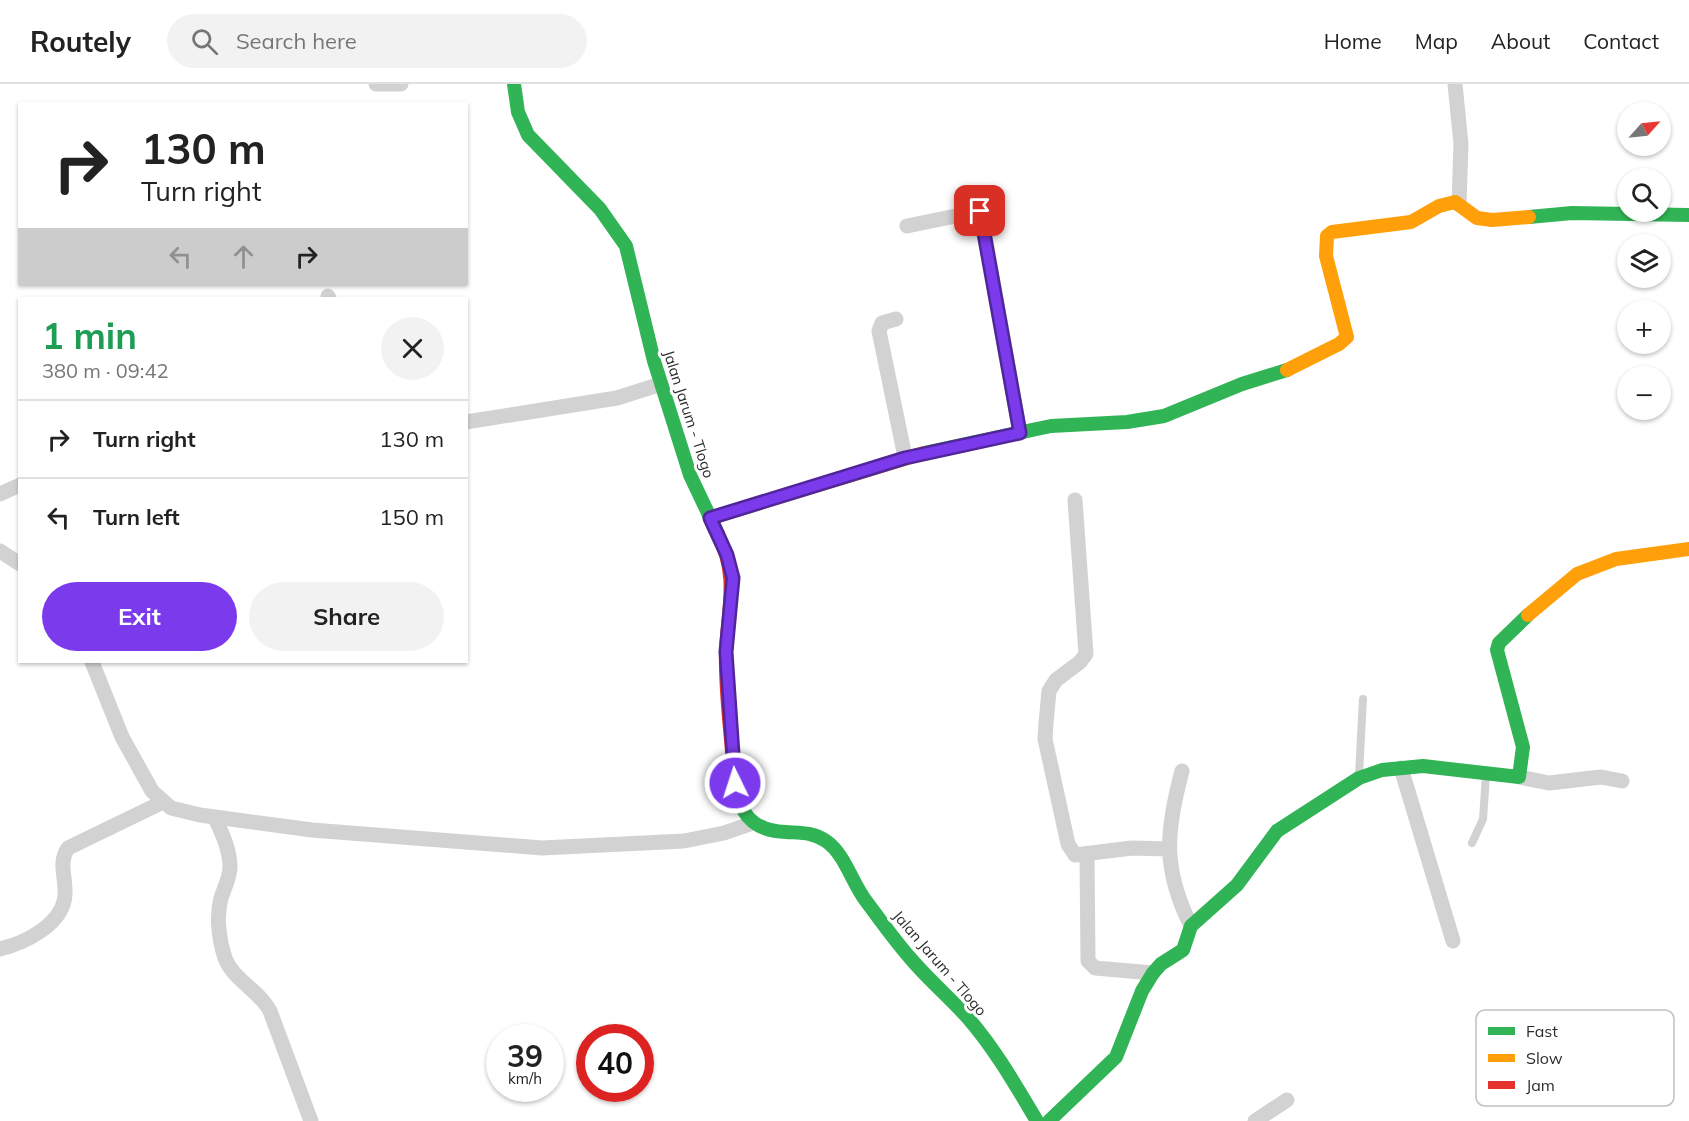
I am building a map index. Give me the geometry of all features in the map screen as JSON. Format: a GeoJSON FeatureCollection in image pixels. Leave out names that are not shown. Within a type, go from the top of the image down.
{"type":"FeatureCollection","features":[{"type":"Feature","properties":{"kind":"street"},"geometry":{"type":"LineString","coordinates":[[376,84],[400,84]]}},
{"type":"Feature","properties":{"kind":"street","name":"Jalan Jarum - Tlogo"},"geometry":{"type":"LineString","coordinates":[[514,84],[518,112],[524,129],[540,150],[591,199],[620,233],[626,246],[643,322],[690,475],[727,555],[733,578],[726,652],[727,686],[735,783],[742,811],[753,823],[778,832],[810,833],[826,841],[836,851],[861,895],[911,959],[969,1019],[1010,1076],[1037,1121]]}},
{"type":"Feature","properties":{"kind":"street"},"geometry":{"type":"LineString","coordinates":[[1455,84],[1461,144],[1460,203],[1477,218],[1492,220],[1572,213],[1689,215]]}},
{"type":"Feature","properties":{"kind":"street"},"geometry":{"type":"LineString","coordinates":[[710,518],[905,458],[1051,426],[1127,422],[1164,416],[1242,384],[1280,373],[1339,344],[1347,337],[1326,256],[1327,236],[1341,230],[1411,222],[1439,206],[1460,203]]}},
{"type":"Feature","properties":{"kind":"street"},"geometry":{"type":"LineString","coordinates":[[907,226],[979,204],[1020,433]]}},
{"type":"Feature","properties":{"kind":"street"},"geometry":{"type":"LineString","coordinates":[[896,319],[882,322],[879,331],[905,458]]}},
{"type":"Feature","properties":{"kind":"street"},"geometry":{"type":"LineString","coordinates":[[468,422],[617,398],[661,384]]}},
{"type":"Feature","properties":{"kind":"street"},"geometry":{"type":"LineString","coordinates":[[0,494],[18,486]]}},
{"type":"Feature","properties":{"kind":"street"},"geometry":{"type":"LineString","coordinates":[[1075,500],[1086,654],[1080,662],[1056,680],[1049,691],[1045,739],[1070,851],[1075,855],[1087,855],[1132,848],[1169,849]]}},
{"type":"Feature","properties":{"kind":"street"},"geometry":{"type":"LineString","coordinates":[[1519,777],[1523,747],[1498,660],[1499,643],[1548,596],[1577,574],[1616,559],[1689,549]]}},
{"type":"Feature","properties":{"kind":"street"},"geometry":{"type":"LineString","coordinates":[[0,551],[18,563]]}},
{"type":"Feature","properties":{"kind":"street"},"geometry":{"type":"LineString","coordinates":[[92,663],[107,703],[135,763],[152,791],[171,808],[215,818],[312,830],[542,848],[684,841],[724,833],[753,823]]}},
{"type":"Feature","properties":{"kind":"street"},"geometry":{"type":"LineString","coordinates":[[1049,1121],[1116,1057],[1142,991],[1161,964],[1183,950],[1191,926],[1237,885],[1277,831],[1359,778],[1401,768],[1457,768],[1549,783],[1600,777],[1622,781]]}},
{"type":"Feature","properties":{"kind":"street"},"geometry":{"type":"LineString","coordinates":[[1401,768],[1453,941]]}},
{"type":"Feature","properties":{"kind":"street"},"geometry":{"type":"LineString","coordinates":[[1182,771],[1170,813],[1169,849],[1178,899],[1191,926]]}},
{"type":"Feature","properties":{"kind":"street"},"geometry":{"type":"LineString","coordinates":[[0,949],[30,939],[50,923],[61,908],[66,895],[63,855],[68,848],[163,802]]}},
{"type":"Feature","properties":{"kind":"street"},"geometry":{"type":"LineString","coordinates":[[215,818],[225,842],[230,867],[219,913],[219,929],[226,959],[232,971],[264,999],[311,1121]]}},
{"type":"Feature","properties":{"kind":"street"},"geometry":{"type":"LineString","coordinates":[[1087,855],[1088,961],[1095,968],[1153,973]]}},
{"type":"Feature","properties":{"kind":"street"},"geometry":{"type":"LineString","coordinates":[[1255,1121],[1287,1100]]}},
{"type":"Feature","properties":{"kind":"lane"},"geometry":{"type":"LineString","coordinates":[[1359,778],[1363,699]]}},
{"type":"Feature","properties":{"kind":"lane"},"geometry":{"type":"LineString","coordinates":[[1472,843],[1483,819],[1486,773]]}},
{"type":"Feature","properties":{"kind":"traffic: fast"},"geometry":{"type":"LineString","coordinates":[[514,84],[518,112],[528,135],[600,209],[626,246],[654,361],[690,475],[718,534]]}},
{"type":"Feature","properties":{"kind":"traffic: fast"},"geometry":{"type":"LineString","coordinates":[[1529,217],[1572,213],[1689,215]]}},
{"type":"Feature","properties":{"kind":"traffic: fast"},"geometry":{"type":"LineString","coordinates":[[924,453],[1051,426],[1127,422],[1164,416],[1242,384],[1287,370]]}},
{"type":"Feature","properties":{"kind":"traffic: fast"},"geometry":{"type":"LineString","coordinates":[[1049,1121],[1116,1057],[1142,991],[1153,973],[1161,964],[1183,950],[1191,926],[1237,885],[1277,831],[1359,778],[1382,770],[1423,766],[1519,777],[1523,747],[1497,650],[1499,643],[1528,615]]}},
{"type":"Feature","properties":{"kind":"traffic: fast"},"geometry":{"type":"LineString","coordinates":[[733,762],[739,801],[750,819],[759,826],[771,830],[816,836],[833,847],[861,894],[899,945],[968,1018],[987,1042],[1037,1121]]}},
{"type":"Feature","properties":{"kind":"traffic: slow"},"geometry":{"type":"LineString","coordinates":[[1287,370],[1339,344],[1347,337],[1326,256],[1327,236],[1332,232],[1411,222],[1439,206],[1455,202],[1477,218],[1492,220],[1529,217]]}},
{"type":"Feature","properties":{"kind":"traffic: slow"},"geometry":{"type":"LineString","coordinates":[[710,518],[924,453]]}},
{"type":"Feature","properties":{"kind":"traffic: slow"},"geometry":{"type":"LineString","coordinates":[[1528,615],[1577,574],[1616,559],[1689,549]]}},
{"type":"Feature","properties":{"kind":"traffic: jam"},"geometry":{"type":"LineString","coordinates":[[718,534],[728,565],[731,592],[726,666],[733,762]]}},
{"type":"Feature","properties":{"kind":"route"},"geometry":{"type":"LineString","coordinates":[[735,783],[726,652],[733,578],[723,544],[710,518],[905,458],[1020,433],[980,211]]}}]}
